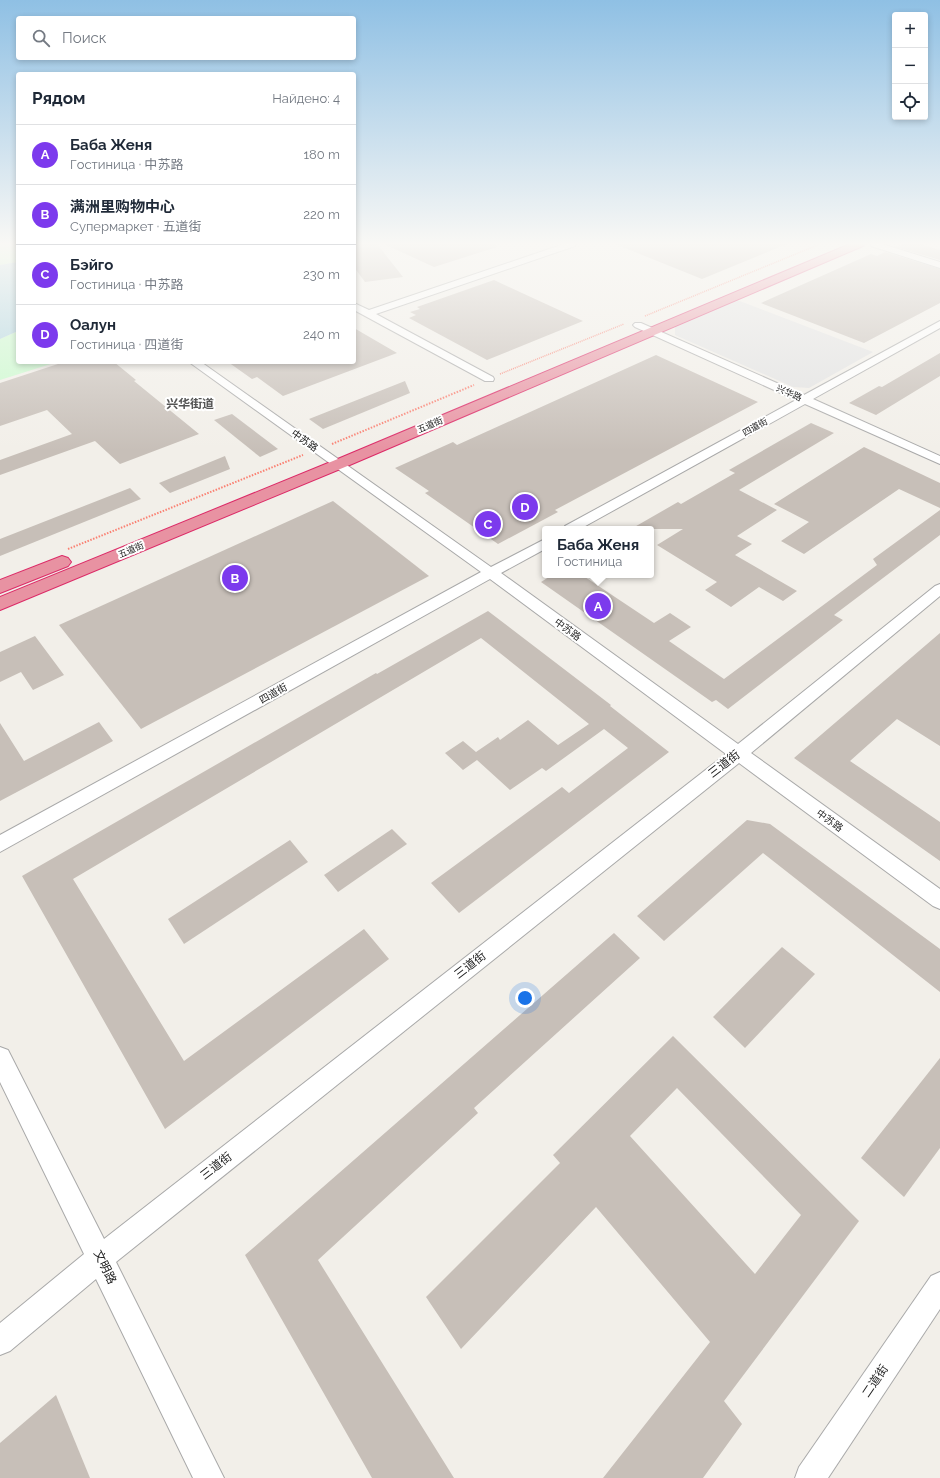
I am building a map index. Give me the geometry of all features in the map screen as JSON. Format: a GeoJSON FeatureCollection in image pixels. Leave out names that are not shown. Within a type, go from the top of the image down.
{"type":"FeatureCollection","features":[{"type":"Feature","properties":{"kind":"highway","name":"五道街"},"geometry":{"type":"LineString","coordinates":[[0,604],[330,453],[667,313]]}},
{"type":"Feature","properties":{"kind":"highway","name":"五道街"},"geometry":{"type":"LineString","coordinates":[[330,453],[638,325],[671,313]]}},
{"type":"Feature","properties":{"kind":"highway"},"geometry":{"type":"LineString","coordinates":[[0,587],[70,553]]}},
{"type":"Feature","properties":{"kind":"street"},"geometry":{"type":"LineString","coordinates":[[368,314],[489,379]]}},
{"type":"Feature","properties":{"kind":"street","name":"四道街"},"geometry":{"type":"LineString","coordinates":[[575,526],[940,324]]}},
{"type":"Feature","properties":{"kind":"street","name":"兴华路"},"geometry":{"type":"LineString","coordinates":[[638,325],[940,460]]}},
{"type":"Feature","properties":{"kind":"street","name":"中苏路"},"geometry":{"type":"LineString","coordinates":[[197,364],[330,453],[491,573],[940,900]]}},
{"type":"Feature","properties":{"kind":"street","name":"四道街"},"geometry":{"type":"LineString","coordinates":[[0,844],[542,545]]}},
{"type":"Feature","properties":{"kind":"street","name":"三道街"},"geometry":{"type":"LineString","coordinates":[[0,1341],[100,1258],[739,753],[940,589]]}},
{"type":"Feature","properties":{"kind":"street","name":"文明路"},"geometry":{"type":"LineString","coordinates":[[0,1058],[209,1478]]}},
{"type":"Feature","properties":{"kind":"street","name":"二道街"},"geometry":{"type":"LineString","coordinates":[[810,1478],[940,1285]]}},
{"type":"Feature","properties":{"kind":"path"},"geometry":{"type":"LineString","coordinates":[[70,553],[330,453],[489,379],[638,325],[665,313]]}},
{"type":"Feature","properties":{"kind":"green space"},"geometry":{"type":"Polygon","coordinates":[[[16,332],[16,364],[51,364],[0,380],[0,339],[16,332]]]}},
{"type":"Feature","properties":{"kind":"shaded area"},"geometry":{"type":"Polygon","coordinates":[[[706,313],[771,313],[873,352],[809,388],[793,387],[675,335],[675,326],[706,313]]]}},
{"type":"Feature","properties":{"kind":"water"},"geometry":{"type":"Polygon","coordinates":[[[0,313],[16,313],[16,332],[0,339],[0,313]]]}},
{"type":"Feature","properties":{"kind":"building"},"geometry":{"type":"Polygon","coordinates":[[[412,313],[566,313],[583,321],[487,360],[409,318],[416,315],[412,313]]]}},
{"type":"Feature","properties":{"kind":"building"},"geometry":{"type":"Polygon","coordinates":[[[787,313],[921,313],[864,343],[787,313]]]}},
{"type":"Feature","properties":{"kind":"building"},"geometry":{"type":"Polygon","coordinates":[[[356,329],[397,353],[283,396],[257,377],[252,379],[231,364],[356,364],[356,329]]]}},
{"type":"Feature","properties":{"kind":"building"},"geometry":{"type":"Polygon","coordinates":[[[940,353],[940,376],[876,415],[849,403],[879,386],[882,387],[940,353]]]}},
{"type":"Feature","properties":{"kind":"building"},"geometry":{"type":"Polygon","coordinates":[[[656,355],[758,402],[555,510],[558,512],[498,544],[425,493],[429,491],[395,468],[453,442],[457,445],[656,355]]]}},
{"type":"Feature","properties":{"kind":"building"},"geometry":{"type":"Polygon","coordinates":[[[58,364],[116,364],[136,380],[134,381],[199,434],[120,464],[95,441],[0,475],[0,460],[72,434],[47,410],[0,426],[0,383],[58,364]]]}},
{"type":"Feature","properties":{"kind":"building"},"geometry":{"type":"Polygon","coordinates":[[[405,381],[410,393],[323,429],[309,419],[405,381]]]}},
{"type":"Feature","properties":{"kind":"building"},"geometry":{"type":"Polygon","coordinates":[[[232,414],[278,449],[260,457],[214,420],[232,414]]]}},
{"type":"Feature","properties":{"kind":"building"},"geometry":{"type":"Polygon","coordinates":[[[811,423],[834,433],[739,490],[777,510],[737,536],[752,544],[735,555],[797,591],[783,601],[759,587],[731,607],[705,590],[717,582],[657,545],[683,529],[654,529],[654,526],[636,526],[678,502],[681,504],[735,473],[729,470],[811,423]]]}},
{"type":"Feature","properties":{"kind":"building"},"geometry":{"type":"Polygon","coordinates":[[[864,447],[940,483],[940,508],[899,489],[804,554],[781,541],[809,522],[774,504],[864,447]]]}},
{"type":"Feature","properties":{"kind":"building"},"geometry":{"type":"Polygon","coordinates":[[[225,456],[230,469],[170,493],[159,483],[225,456]]]}},
{"type":"Feature","properties":{"kind":"building"},"geometry":{"type":"Polygon","coordinates":[[[130,488],[141,499],[0,556],[0,539],[130,488]]]}},
{"type":"Feature","properties":{"kind":"building"},"geometry":{"type":"Polygon","coordinates":[[[333,501],[429,576],[141,729],[59,625],[333,501]]]}},
{"type":"Feature","properties":{"kind":"building"},"geometry":{"type":"Polygon","coordinates":[[[940,510],[940,535],[834,615],[843,620],[728,709],[716,700],[712,702],[541,582],[547,578],[586,578],[654,623],[670,613],[691,627],[669,641],[724,679],[877,565],[873,559],[940,510]]]}},
{"type":"Feature","properties":{"kind":"building"},"geometry":{"type":"Polygon","coordinates":[[[488,611],[611,705],[610,706],[669,752],[459,913],[431,883],[562,787],[569,793],[628,748],[604,729],[546,771],[542,768],[510,790],[477,760],[463,770],[445,753],[463,741],[476,752],[498,737],[500,740],[528,720],[558,745],[589,724],[481,638],[73,879],[184,1061],[364,929],[389,959],[165,1129],[22,876],[376,673],[377,674],[488,611]]]}},
{"type":"Feature","properties":{"kind":"building"},"geometry":{"type":"Polygon","coordinates":[[[940,633],[940,746],[897,719],[850,761],[940,822],[940,861],[794,758],[940,633]]]}},
{"type":"Feature","properties":{"kind":"building"},"geometry":{"type":"Polygon","coordinates":[[[35,636],[64,675],[33,690],[21,672],[0,682],[0,652],[35,636]]]}},
{"type":"Feature","properties":{"kind":"building"},"geometry":{"type":"Polygon","coordinates":[[[99,722],[113,741],[0,801],[0,723],[24,761],[99,722]]]}},
{"type":"Feature","properties":{"kind":"building"},"geometry":{"type":"Polygon","coordinates":[[[747,820],[770,824],[940,949],[940,992],[763,853],[664,941],[637,916],[747,820]]]}},
{"type":"Feature","properties":{"kind":"building"},"geometry":{"type":"Polygon","coordinates":[[[392,829],[407,844],[338,892],[324,875],[392,829]]]}},
{"type":"Feature","properties":{"kind":"building"},"geometry":{"type":"Polygon","coordinates":[[[290,840],[308,862],[184,944],[168,919],[290,840]]]}},
{"type":"Feature","properties":{"kind":"building"},"geometry":{"type":"Polygon","coordinates":[[[614,933],[640,958],[474,1108],[478,1113],[318,1260],[454,1478],[372,1478],[245,1255],[614,933]]]}},
{"type":"Feature","properties":{"kind":"building"},"geometry":{"type":"Polygon","coordinates":[[[782,947],[815,974],[745,1048],[713,1017],[782,947]]]}},
{"type":"Feature","properties":{"kind":"building"},"geometry":{"type":"Polygon","coordinates":[[[673,1036],[859,1221],[724,1401],[742,1424],[703,1478],[603,1478],[710,1342],[596,1207],[461,1349],[426,1297],[560,1163],[553,1155],[673,1036]],[[677,1088],[630,1136],[755,1274],[801,1215],[677,1088]]]}},
{"type":"Feature","properties":{"kind":"building"},"geometry":{"type":"Polygon","coordinates":[[[940,1058],[940,1148],[904,1197],[861,1158],[940,1058]]]}},
{"type":"Feature","properties":{"kind":"building"},"geometry":{"type":"Polygon","coordinates":[[[56,1395],[90,1478],[0,1478],[0,1443],[56,1395]]]}},
{"type":"Feature","properties":{"kind":"place","name":"Оалун"},"geometry":{"type":"Point","coordinates":[525,507]}},
{"type":"Feature","properties":{"kind":"place","name":"Бэйго"},"geometry":{"type":"Point","coordinates":[488,524]}},
{"type":"Feature","properties":{"kind":"place","name":"满洲里购物中心"},"geometry":{"type":"Point","coordinates":[235,578]}},
{"type":"Feature","properties":{"kind":"place","name":"Баба Женя"},"geometry":{"type":"Point","coordinates":[598,606]}},
{"type":"Feature","properties":{"kind":"district","name":"兴华街道"},"geometry":{"type":"Point","coordinates":[190,404]}}]}
